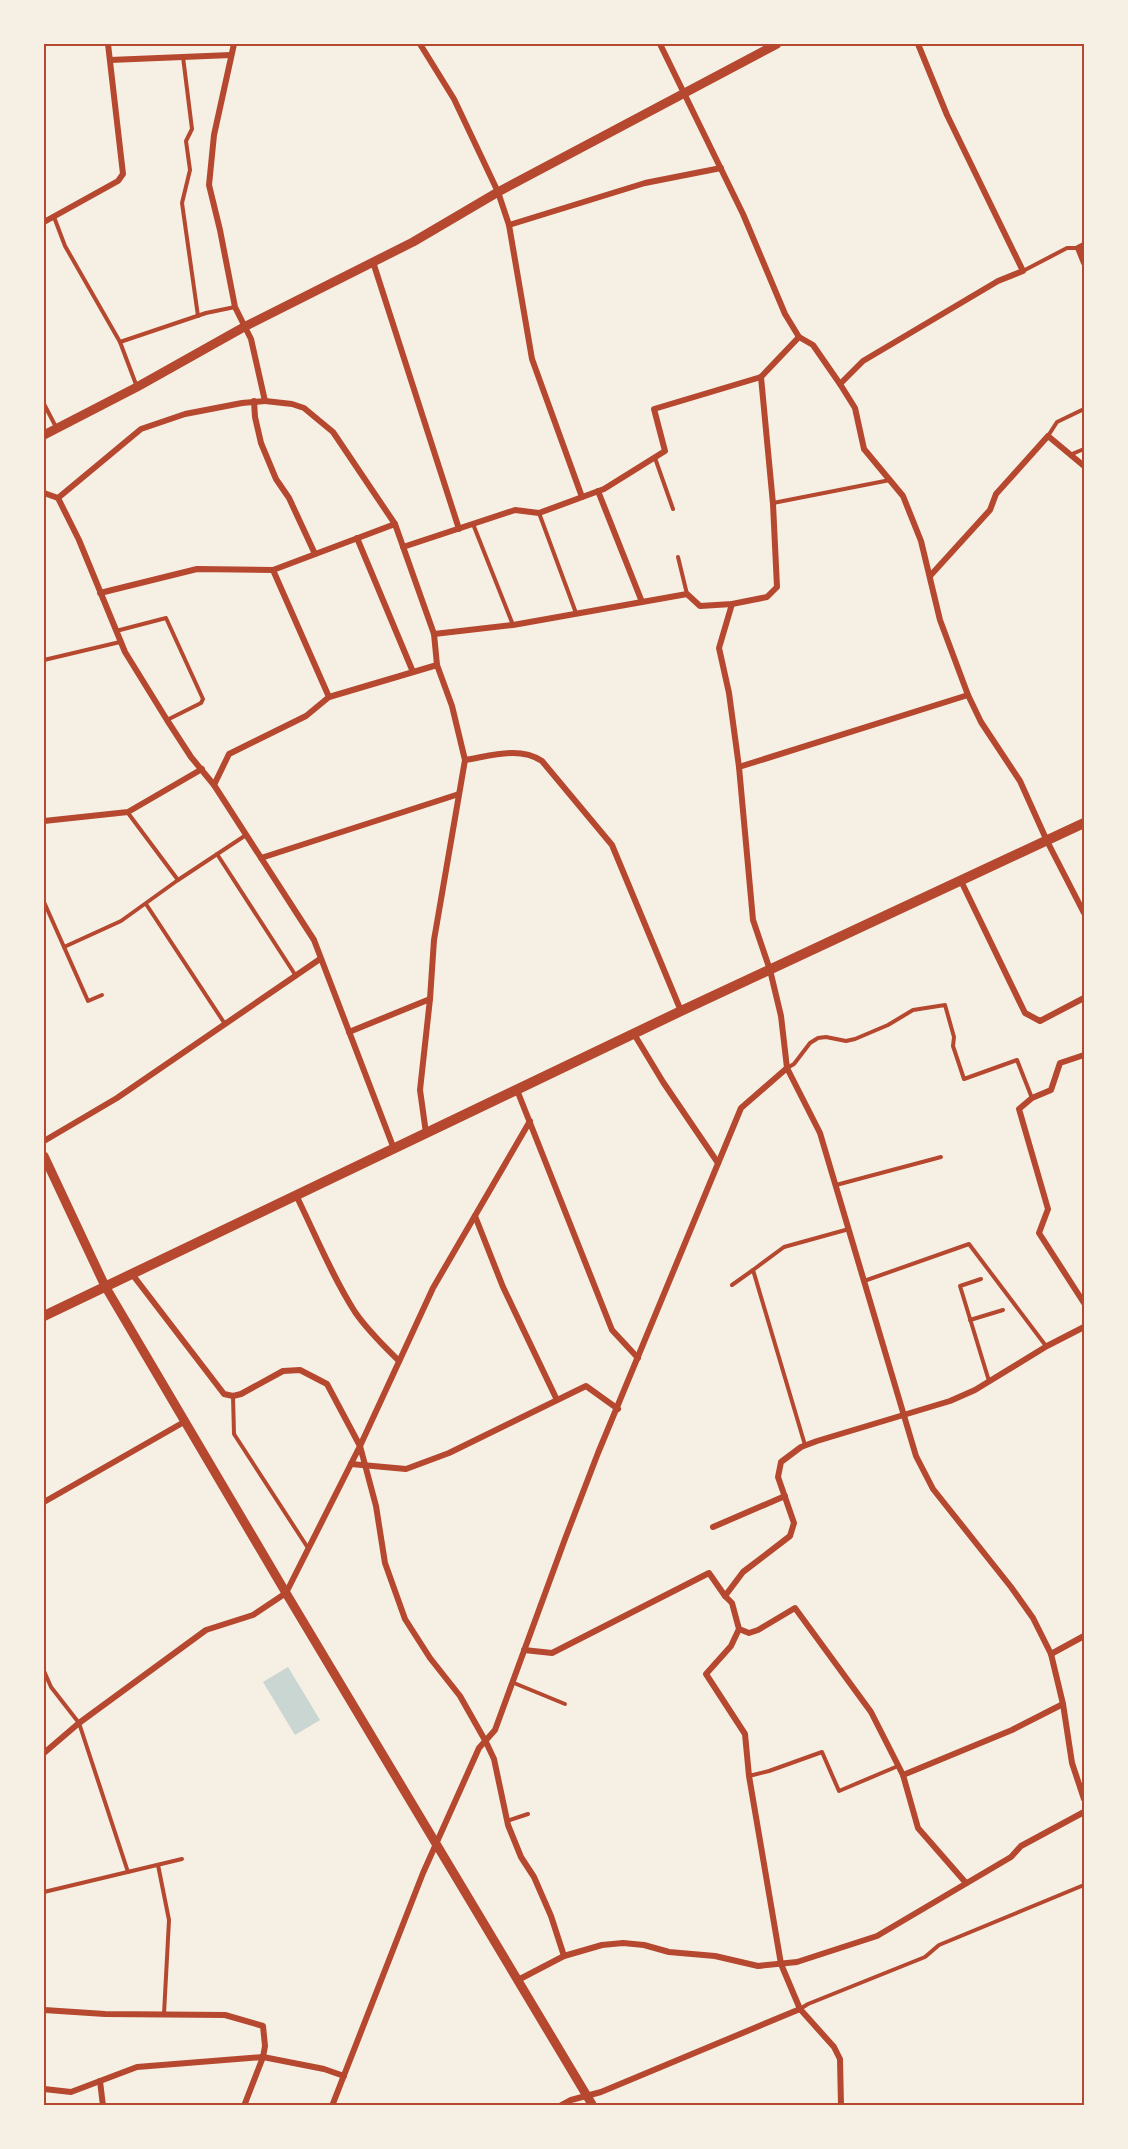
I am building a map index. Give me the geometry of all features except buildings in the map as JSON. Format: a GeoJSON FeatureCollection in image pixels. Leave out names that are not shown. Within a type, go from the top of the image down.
{"type":"FeatureCollection","features":[{"type":"Feature","properties":{"kind":"main road"},"geometry":{"type":"LineString","coordinates":[[44,1316],[681,1011],[1084,823]]}},
{"type":"Feature","properties":{"kind":"street"},"geometry":{"type":"LineString","coordinates":[[44,222],[118,181],[123,174],[108,44]]}},
{"type":"Feature","properties":{"kind":"street"},"geometry":{"type":"LineString","coordinates":[[234,44],[214,135],[209,185],[235,307],[251,339],[266,401]]}},
{"type":"Feature","properties":{"kind":"street"},"geometry":{"type":"LineString","coordinates":[[420,44],[454,99],[498,192],[509,225],[532,359],[582,497]]}},
{"type":"Feature","properties":{"kind":"street"},"geometry":{"type":"LineString","coordinates":[[660,44],[743,214],[785,314],[799,337],[813,345],[840,384],[855,408],[864,449],[891,480],[908,506],[921,541],[940,620],[968,695],[981,722],[1020,781],[1047,841],[1084,913]]}},
{"type":"Feature","properties":{"kind":"street"},"geometry":{"type":"LineString","coordinates":[[44,435],[137,387],[244,327],[413,242],[498,192],[777,44]]}},
{"type":"Feature","properties":{"kind":"street"},"geometry":{"type":"LineString","coordinates":[[840,384],[863,361],[998,281],[1023,271],[947,115],[918,44]]}},
{"type":"Feature","properties":{"kind":"street"},"geometry":{"type":"LineString","coordinates":[[110,60],[231,55]]}},
{"type":"Feature","properties":{"kind":"street"},"geometry":{"type":"LineString","coordinates":[[509,225],[645,183],[720,168]]}},
{"type":"Feature","properties":{"kind":"street"},"geometry":{"type":"LineString","coordinates":[[1084,245],[1078,248],[1084,263]]}},
{"type":"Feature","properties":{"kind":"street"},"geometry":{"type":"LineString","coordinates":[[373,262],[459,529]]}},
{"type":"Feature","properties":{"kind":"street"},"geometry":{"type":"LineString","coordinates":[[403,548],[515,510],[539,513],[604,489],[665,451],[654,409],[761,377],[799,337]]}},
{"type":"Feature","properties":{"kind":"street"},"geometry":{"type":"LineString","coordinates":[[434,634],[513,625],[687,594],[700,606],[732,604],[767,597],[777,586],[773,504],[761,377]]}},
{"type":"Feature","properties":{"kind":"street"},"geometry":{"type":"LineString","coordinates":[[254,401],[261,443],[276,479],[290,498],[315,554]]}},
{"type":"Feature","properties":{"kind":"street"},"geometry":{"type":"LineString","coordinates":[[58,498],[141,429],[185,414],[254,401],[266,401],[304,408],[333,432],[395,524],[434,634],[437,665],[452,706],[465,760],[434,940],[420,1090],[426,1133]]}},
{"type":"Feature","properties":{"kind":"street"},"geometry":{"type":"LineString","coordinates":[[930,576],[990,510],[996,494],[1048,436],[1084,466]]}},
{"type":"Feature","properties":{"kind":"street"},"geometry":{"type":"LineString","coordinates":[[598,491],[642,602]]}},
{"type":"Feature","properties":{"kind":"street"},"geometry":{"type":"LineString","coordinates":[[44,493],[58,498],[79,540],[120,642],[167,720],[191,757],[214,785],[314,940],[393,1149]]}},
{"type":"Feature","properties":{"kind":"street"},"geometry":{"type":"LineString","coordinates":[[100,593],[197,569],[273,570],[395,524]]}},
{"type":"Feature","properties":{"kind":"street"},"geometry":{"type":"LineString","coordinates":[[357,538],[413,672]]}},
{"type":"Feature","properties":{"kind":"street"},"geometry":{"type":"LineString","coordinates":[[273,570],[329,698]]}},
{"type":"Feature","properties":{"kind":"street"},"geometry":{"type":"LineString","coordinates":[[732,604],[719,648],[729,693],[739,767],[753,920],[770,970],[781,1016],[787,1068],[820,1133],[916,1456],[933,1489],[1033,1618],[1051,1654],[1063,1704],[1072,1763],[1084,1799]]}},
{"type":"Feature","properties":{"kind":"street"},"geometry":{"type":"LineString","coordinates":[[214,785],[229,754],[306,716],[329,698],[437,665]]}},
{"type":"Feature","properties":{"kind":"street"},"geometry":{"type":"LineString","coordinates":[[739,767],[968,695]]}},
{"type":"Feature","properties":{"kind":"street"},"geometry":{"type":"LineString","coordinates":[[465,760],[509,752],[534,756],[542,761],[612,845],[681,1011]]}},
{"type":"Feature","properties":{"kind":"street"},"geometry":{"type":"LineString","coordinates":[[44,821],[128,812],[202,769]]}},
{"type":"Feature","properties":{"kind":"street"},"geometry":{"type":"LineString","coordinates":[[261,858],[459,794]]}},
{"type":"Feature","properties":{"kind":"street"},"geometry":{"type":"LineString","coordinates":[[961,881],[1025,1013],[1040,1020],[1084,998]]}},
{"type":"Feature","properties":{"kind":"street"},"geometry":{"type":"LineString","coordinates":[[44,1141],[117,1098],[320,959]]}},
{"type":"Feature","properties":{"kind":"street"},"geometry":{"type":"LineString","coordinates":[[349,1032],[430,999]]}},
{"type":"Feature","properties":{"kind":"street"},"geometry":{"type":"LineString","coordinates":[[634,1034],[663,1082],[718,1163]]}},
{"type":"Feature","properties":{"kind":"street"},"geometry":{"type":"LineString","coordinates":[[1084,1055],[1060,1063],[1051,1090],[1032,1098],[1019,1109],[1048,1209],[1039,1233],[1084,1303]]}},
{"type":"Feature","properties":{"kind":"street"},"geometry":{"type":"LineString","coordinates":[[332,2106],[381,1983],[401,1925],[479,1748],[495,1730],[565,1539],[741,1108],[787,1068]]}},
{"type":"Feature","properties":{"kind":"street"},"geometry":{"type":"LineString","coordinates":[[517,1090],[612,1330],[638,1358]]}},
{"type":"Feature","properties":{"kind":"street"},"geometry":{"type":"LineString","coordinates":[[44,1753],[79,1723],[206,1630],[254,1615],[286,1593],[360,1446],[433,1288],[530,1121]]}},
{"type":"Feature","properties":{"kind":"street"},"geometry":{"type":"LineString","coordinates":[[44,1156],[105,1286],[593,2106]]}},
{"type":"Feature","properties":{"kind":"street"},"geometry":{"type":"LineString","coordinates":[[296,1195],[343,1291],[357,1314],[380,1343],[399,1361]]}},
{"type":"Feature","properties":{"kind":"street"},"geometry":{"type":"LineString","coordinates":[[475,1216],[503,1287],[557,1400]]}},
{"type":"Feature","properties":{"kind":"street"},"geometry":{"type":"LineString","coordinates":[[132,1274],[224,1394],[233,1396],[242,1394],[283,1371],[300,1370],[327,1384],[360,1446],[376,1506],[385,1563],[405,1619],[430,1658],[460,1696],[486,1742],[498,1777],[507,1821],[521,1857],[534,1877],[551,1916],[564,1956]]}},
{"type":"Feature","properties":{"kind":"street"},"geometry":{"type":"LineString","coordinates":[[725,1596],[743,1572],[790,1536],[794,1523],[778,1477],[781,1462],[806,1446],[950,1401],[1084,1327]]}},
{"type":"Feature","properties":{"kind":"street"},"geometry":{"type":"LineString","coordinates":[[351,1464],[405,1469],[449,1453],[586,1386],[618,1409]]}},
{"type":"Feature","properties":{"kind":"street"},"geometry":{"type":"LineString","coordinates":[[44,1502],[184,1422]]}},
{"type":"Feature","properties":{"kind":"street"},"geometry":{"type":"LineString","coordinates":[[712,1527],[785,1496]]}},
{"type":"Feature","properties":{"kind":"street"},"geometry":{"type":"LineString","coordinates":[[524,1650],[552,1653],[709,1573],[732,1603],[739,1629],[731,1646],[706,1674],[745,1734],[749,1776],[782,1964],[800,2009],[834,2047],[840,2059],[841,2106]]}},
{"type":"Feature","properties":{"kind":"street"},"geometry":{"type":"LineString","coordinates":[[739,1629],[748,1633],[759,1630],[795,1608],[871,1712],[903,1775],[918,1828],[966,1883]]}},
{"type":"Feature","properties":{"kind":"street"},"geometry":{"type":"LineString","coordinates":[[1051,1654],[1084,1636]]}},
{"type":"Feature","properties":{"kind":"street"},"geometry":{"type":"LineString","coordinates":[[903,1775],[1012,1730],[1063,1704]]}},
{"type":"Feature","properties":{"kind":"street"},"geometry":{"type":"LineString","coordinates":[[518,1980],[564,1956],[602,1945],[623,1943],[644,1945],[669,1952],[715,1956],[758,1966],[797,1962],[877,1936],[1011,1857],[1021,1846],[1084,1812]]}},
{"type":"Feature","properties":{"kind":"street"},"geometry":{"type":"LineString","coordinates":[[560,2106],[601,2092],[800,2009]]}},
{"type":"Feature","properties":{"kind":"street"},"geometry":{"type":"LineString","coordinates":[[44,2010],[225,2015],[263,2026],[265,2046],[263,2056],[244,2106]]}},
{"type":"Feature","properties":{"kind":"street"},"geometry":{"type":"LineString","coordinates":[[44,2090],[71,2092],[137,2067],[263,2056],[324,2069],[344,2076]]}},
{"type":"Feature","properties":{"kind":"street"},"geometry":{"type":"LineString","coordinates":[[100,2081],[103,2106]]}},
{"type":"Feature","properties":{"kind":"lane"},"geometry":{"type":"LineString","coordinates":[[183,57],[192,129],[186,141],[190,170],[182,203],[198,316]]}},
{"type":"Feature","properties":{"kind":"lane"},"geometry":{"type":"LineString","coordinates":[[54,216],[65,246],[120,342],[137,387]]}},
{"type":"Feature","properties":{"kind":"lane"},"geometry":{"type":"LineString","coordinates":[[1023,271],[1067,248],[1078,248]]}},
{"type":"Feature","properties":{"kind":"lane"},"geometry":{"type":"LineString","coordinates":[[120,342],[198,316],[235,307]]}},
{"type":"Feature","properties":{"kind":"lane"},"geometry":{"type":"LineString","coordinates":[[44,404],[57,428]]}},
{"type":"Feature","properties":{"kind":"lane"},"geometry":{"type":"LineString","coordinates":[[1048,436],[1057,422],[1084,409]]}},
{"type":"Feature","properties":{"kind":"lane"},"geometry":{"type":"LineString","coordinates":[[1072,454],[1084,449]]}},
{"type":"Feature","properties":{"kind":"lane"},"geometry":{"type":"LineString","coordinates":[[655,458],[673,509]]}},
{"type":"Feature","properties":{"kind":"lane"},"geometry":{"type":"LineString","coordinates":[[773,504],[891,480]]}},
{"type":"Feature","properties":{"kind":"lane"},"geometry":{"type":"LineString","coordinates":[[539,513],[576,614]]}},
{"type":"Feature","properties":{"kind":"lane"},"geometry":{"type":"LineString","coordinates":[[473,524],[513,625]]}},
{"type":"Feature","properties":{"kind":"lane"},"geometry":{"type":"LineString","coordinates":[[678,557],[687,594]]}},
{"type":"Feature","properties":{"kind":"lane"},"geometry":{"type":"LineString","coordinates":[[115,631],[166,618],[203,699],[201,703],[167,720]]}},
{"type":"Feature","properties":{"kind":"lane"},"geometry":{"type":"LineString","coordinates":[[44,660],[120,642]]}},
{"type":"Feature","properties":{"kind":"lane"},"geometry":{"type":"LineString","coordinates":[[128,812],[178,880]]}},
{"type":"Feature","properties":{"kind":"lane"},"geometry":{"type":"LineString","coordinates":[[64,947],[121,921],[246,835]]}},
{"type":"Feature","properties":{"kind":"lane"},"geometry":{"type":"LineString","coordinates":[[217,854],[296,976]]}},
{"type":"Feature","properties":{"kind":"lane"},"geometry":{"type":"LineString","coordinates":[[44,902],[88,1001],[102,995]]}},
{"type":"Feature","properties":{"kind":"lane"},"geometry":{"type":"LineString","coordinates":[[146,904],[225,1024]]}},
{"type":"Feature","properties":{"kind":"lane"},"geometry":{"type":"LineString","coordinates":[[787,1068],[794,1064],[810,1043],[818,1038],[826,1037],[846,1041],[855,1039],[888,1025],[913,1010],[945,1005],[954,1037],[953,1046],[964,1079],[1017,1060],[1032,1098]]}},
{"type":"Feature","properties":{"kind":"lane"},"geometry":{"type":"LineString","coordinates":[[836,1185],[941,1157]]}},
{"type":"Feature","properties":{"kind":"lane"},"geometry":{"type":"LineString","coordinates":[[732,1285],[784,1247],[849,1229]]}},
{"type":"Feature","properties":{"kind":"lane"},"geometry":{"type":"LineString","coordinates":[[864,1281],[969,1244],[1047,1346]]}},
{"type":"Feature","properties":{"kind":"lane"},"geometry":{"type":"LineString","coordinates":[[753,1270],[806,1446]]}},
{"type":"Feature","properties":{"kind":"lane"},"geometry":{"type":"LineString","coordinates":[[981,1279],[960,1286],[989,1381]]}},
{"type":"Feature","properties":{"kind":"lane"},"geometry":{"type":"LineString","coordinates":[[970,1320],[1003,1310]]}},
{"type":"Feature","properties":{"kind":"lane"},"geometry":{"type":"LineString","coordinates":[[233,1396],[234,1434],[309,1549]]}},
{"type":"Feature","properties":{"kind":"lane"},"geometry":{"type":"LineString","coordinates":[[44,1671],[51,1687],[79,1723],[128,1872]]}},
{"type":"Feature","properties":{"kind":"lane"},"geometry":{"type":"LineString","coordinates":[[513,1683],[565,1704]]}},
{"type":"Feature","properties":{"kind":"lane"},"geometry":{"type":"LineString","coordinates":[[749,1776],[769,1772],[822,1752],[839,1791],[898,1765]]}},
{"type":"Feature","properties":{"kind":"lane"},"geometry":{"type":"LineString","coordinates":[[507,1821],[528,1814]]}},
{"type":"Feature","properties":{"kind":"lane"},"geometry":{"type":"LineString","coordinates":[[44,1892],[182,1859]]}},
{"type":"Feature","properties":{"kind":"lane"},"geometry":{"type":"LineString","coordinates":[[158,1865],[169,1920],[164,2014]]}},
{"type":"Feature","properties":{"kind":"lane"},"geometry":{"type":"LineString","coordinates":[[800,2009],[925,1957],[939,1945],[1084,1885]]}},
{"type":"Feature","properties":{"kind":"shaded area"},"geometry":{"type":"Polygon","coordinates":[[[288,1667],[320,1720],[295,1735],[263,1682],[288,1667]]]}}]}
